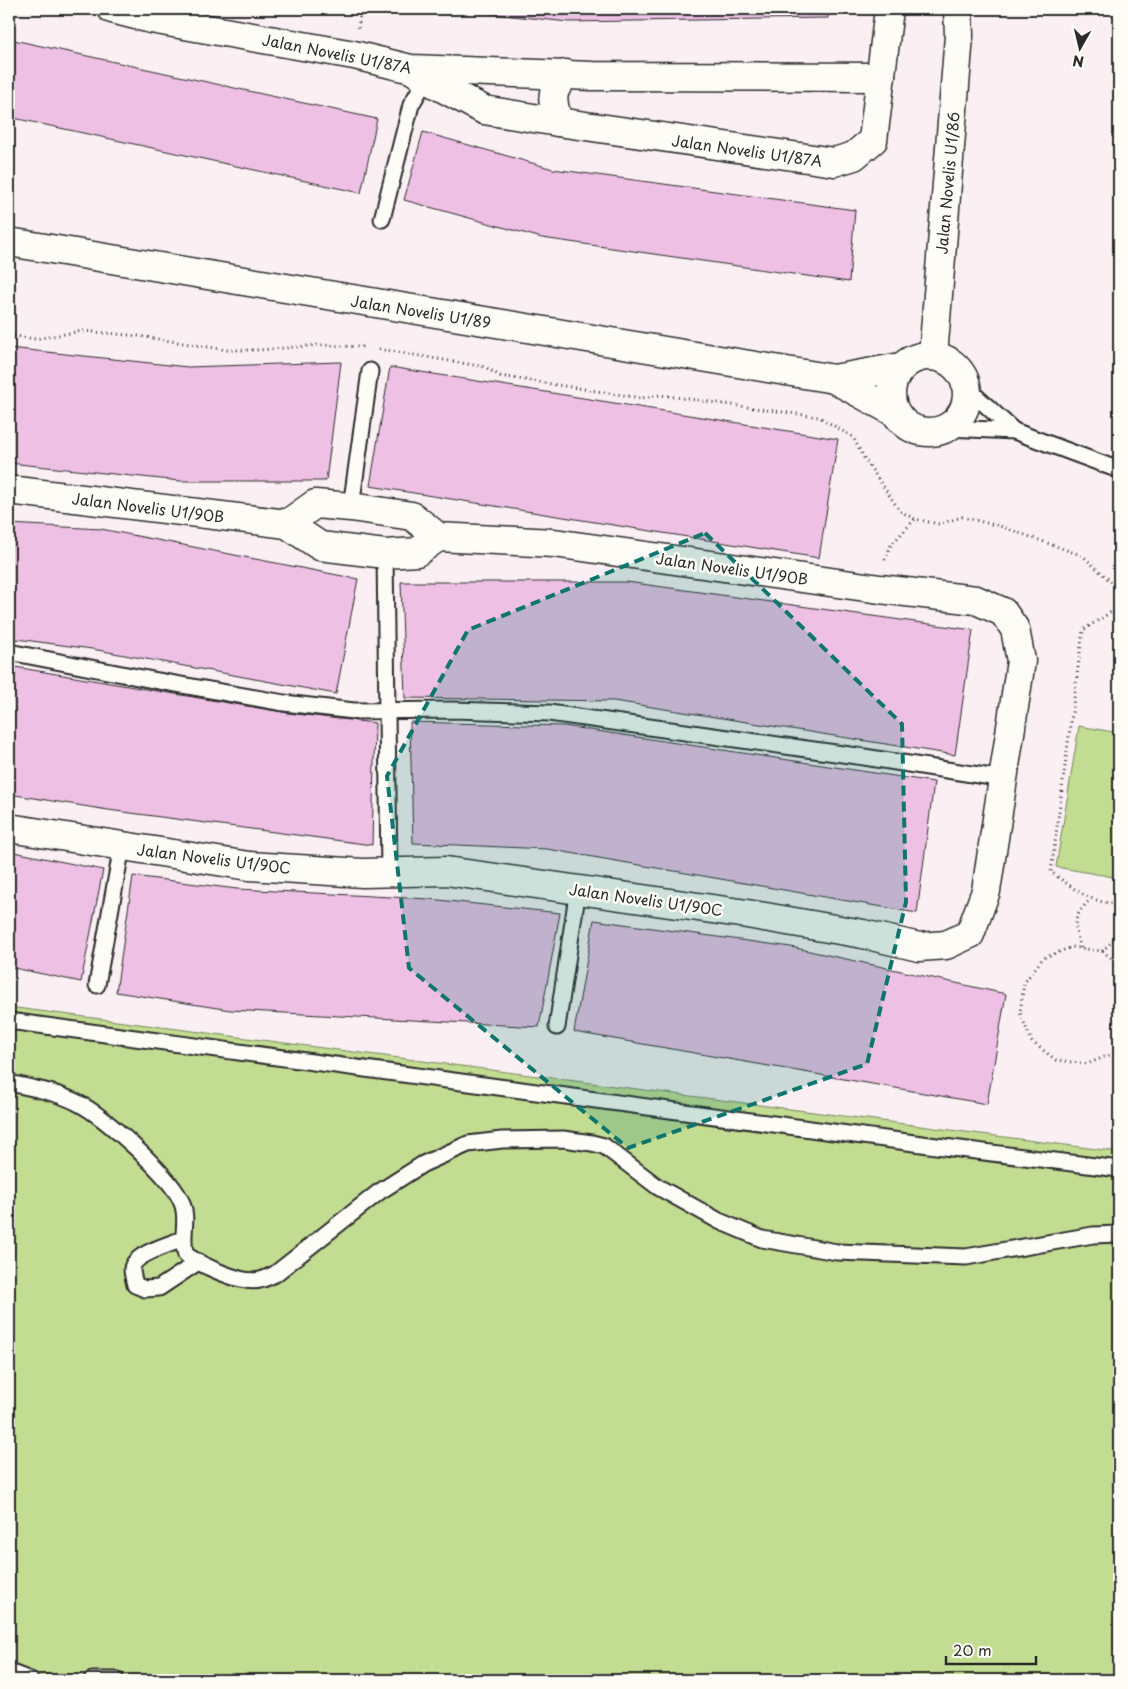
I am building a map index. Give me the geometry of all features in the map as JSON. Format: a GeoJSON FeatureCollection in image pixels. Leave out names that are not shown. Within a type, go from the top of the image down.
{"type":"FeatureCollection","features":[{"type":"Feature","properties":{"kind":"street","name":"Jalan Novelis U1/87A"},"geometry":{"type":"LineString","coordinates":[[112,9],[152,19],[354,55],[422,72],[592,76],[881,77],[873,140],[854,156],[834,162],[484,110],[422,72]]}},
{"type":"Feature","properties":{"kind":"street"},"geometry":{"type":"LineString","coordinates":[[881,77],[889,9]]}},
{"type":"Feature","properties":{"kind":"street","name":"Jalan Novelis U1/86"},"geometry":{"type":"LineString","coordinates":[[933,356],[959,36],[958,9]]}},
{"type":"Feature","properties":{"kind":"street"},"geometry":{"type":"LineString","coordinates":[[558,122],[553,103],[553,92],[556,85],[566,74]]}},
{"type":"Feature","properties":{"kind":"street","name":"Jalan Novelis U1/89"},"geometry":{"type":"LineString","coordinates":[[9,242],[834,379],[894,412]]}},
{"type":"Feature","properties":{"kind":"street"},"geometry":{"type":"LineString","coordinates":[[933,356],[955,366],[962,376],[966,387],[967,399],[964,410],[957,421],[948,428],[924,433],[912,429],[902,422],[894,412],[890,400],[894,377],[901,367],[910,361],[933,356]]}},
{"type":"Feature","properties":{"kind":"street","name":"Jalan Novelis U1/89"},"geometry":{"type":"LineString","coordinates":[[834,379],[901,367]]}},
{"type":"Feature","properties":{"kind":"street","name":"Jalan Novelis U1/90B"},"geometry":{"type":"LineString","coordinates":[[9,490],[287,524],[320,546],[385,554],[417,552],[438,537],[554,543],[880,589],[976,600],[1003,612],[1015,629]]}},
{"type":"Feature","properties":{"kind":"street"},"geometry":{"type":"LineString","coordinates":[[287,524],[314,504],[351,506],[412,516],[438,537]]}},
{"type":"Feature","properties":{"kind":"street","name":"Jalan Novelis U1/90C"},"geometry":{"type":"LineString","coordinates":[[9,828],[249,866],[363,873],[446,871],[786,920],[863,934],[919,947],[946,945],[970,934],[986,891],[1021,661],[1015,629]]}},
{"type":"Feature","properties":{"kind":"lane"},"geometry":{"type":"LineString","coordinates":[[382,219],[411,105],[422,72]]}},
{"type":"Feature","properties":{"kind":"lane"},"geometry":{"type":"LineString","coordinates":[[351,506],[370,371]]}},
{"type":"Feature","properties":{"kind":"lane"},"geometry":{"type":"LineString","coordinates":[[966,387],[1014,431]]}},
{"type":"Feature","properties":{"kind":"lane"},"geometry":{"type":"LineString","coordinates":[[948,428],[1014,431],[1119,470]]}},
{"type":"Feature","properties":{"kind":"lane"},"geometry":{"type":"LineString","coordinates":[[385,554],[389,872]]}},
{"type":"Feature","properties":{"kind":"lane"},"geometry":{"type":"LineString","coordinates":[[9,652],[284,703],[354,711],[452,710],[549,714],[864,757],[1004,779]]}},
{"type":"Feature","properties":{"kind":"lane"},"geometry":{"type":"LineString","coordinates":[[97,985],[122,846]]}},
{"type":"Feature","properties":{"kind":"lane"},"geometry":{"type":"LineString","coordinates":[[557,1027],[578,889]]}},
{"type":"Feature","properties":{"kind":"lane"},"geometry":{"type":"LineString","coordinates":[[9,1021],[924,1145],[1119,1169]]}},
{"type":"Feature","properties":{"kind":"lane"},"geometry":{"type":"LineString","coordinates":[[9,1083],[48,1092],[79,1103],[101,1118],[149,1161],[179,1195],[186,1214],[183,1239],[186,1255],[218,1272],[252,1280],[260,1281],[275,1274],[379,1192],[422,1164],[468,1144],[502,1140],[563,1139],[604,1146],[658,1187],[719,1221],[762,1239],[837,1252],[966,1257],[1093,1235],[1119,1234]]}},
{"type":"Feature","properties":{"kind":"lane"},"geometry":{"type":"LineString","coordinates":[[183,1239],[146,1254],[134,1263],[132,1269],[135,1285],[145,1289],[159,1288],[198,1262]]}},
{"type":"Feature","properties":{"kind":"lane"},"geometry":{"type":"LineString","coordinates":[[9,1672],[30,1680]]}},
{"type":"Feature","properties":{"kind":"lane"},"geometry":{"type":"LineString","coordinates":[[92,1680],[116,1680]]}},
{"type":"Feature","properties":{"kind":"path"},"geometry":{"type":"LineString","coordinates":[[9,335],[35,338],[82,331],[139,336],[227,350],[260,350],[320,345],[373,348],[485,367],[500,376],[642,398],[660,395],[819,417],[853,437],[864,458],[900,510],[915,519],[939,524],[962,517],[1003,526],[1083,556],[1119,589]]}},
{"type":"Feature","properties":{"kind":"path"},"geometry":{"type":"LineString","coordinates":[[880,589],[883,564],[892,545],[915,519]]}},
{"type":"Feature","properties":{"kind":"path"},"geometry":{"type":"LineString","coordinates":[[1119,607],[1083,630],[1051,872],[1091,898],[1112,904],[1119,902]]}},
{"type":"Feature","properties":{"kind":"path"},"geometry":{"type":"LineString","coordinates":[[1081,948],[1076,932],[1075,918],[1091,898]]}},
{"type":"Feature","properties":{"kind":"path"},"geometry":{"type":"LineString","coordinates":[[1112,904],[1119,918]]}},
{"type":"Feature","properties":{"kind":"path"},"geometry":{"type":"LineString","coordinates":[[1102,951],[1117,937],[1119,928]]}},
{"type":"Feature","properties":{"kind":"path"},"geometry":{"type":"LineString","coordinates":[[1119,964],[1102,951],[1072,947],[1043,958],[1024,982],[1020,1013],[1032,1042],[1056,1060],[1087,1064],[1115,1053],[1119,1048]]}},
{"type":"Feature","properties":{"kind":"highlighted area"},"geometry":{"type":"Polygon","coordinates":[[[705,533],[902,724],[906,902],[867,1064],[628,1148],[409,968],[387,776],[468,630],[705,533]]]}},
{"type":"Feature","properties":{"kind":"green space"},"geometry":{"type":"Polygon","coordinates":[[[1079,726],[1119,733],[1119,878],[1056,867],[1079,726]]]}},
{"type":"Feature","properties":{"kind":"green space"},"geometry":{"type":"Polygon","coordinates":[[[9,1007],[1119,1152],[1119,1680],[9,1680],[9,1007]]]}},
{"type":"Feature","properties":{"kind":"building"},"geometry":{"type":"Polygon","coordinates":[[[447,9],[828,9],[828,18],[568,22],[447,9]]]}},
{"type":"Feature","properties":{"kind":"building"},"geometry":{"type":"Polygon","coordinates":[[[9,39],[377,119],[361,193],[9,117],[9,39]]]}},
{"type":"Feature","properties":{"kind":"building"},"geometry":{"type":"Polygon","coordinates":[[[423,132],[553,169],[855,210],[849,282],[542,238],[404,200],[423,132]]]}},
{"type":"Feature","properties":{"kind":"building"},"geometry":{"type":"Polygon","coordinates":[[[9,348],[188,367],[341,362],[326,481],[180,481],[9,463],[9,348]]]}},
{"type":"Feature","properties":{"kind":"building"},"geometry":{"type":"Polygon","coordinates":[[[390,367],[838,439],[819,558],[370,486],[390,367]]]}},
{"type":"Feature","properties":{"kind":"building"},"geometry":{"type":"Polygon","coordinates":[[[9,524],[101,529],[358,579],[336,694],[92,649],[9,638],[9,524]]]}},
{"type":"Feature","properties":{"kind":"building"},"geometry":{"type":"Polygon","coordinates":[[[401,582],[627,582],[973,630],[955,755],[614,701],[405,698],[401,582]]]}},
{"type":"Feature","properties":{"kind":"building"},"geometry":{"type":"Polygon","coordinates":[[[9,666],[288,713],[375,723],[372,845],[108,810],[9,794],[9,666]]]}},
{"type":"Feature","properties":{"kind":"building"},"geometry":{"type":"Polygon","coordinates":[[[410,722],[564,726],[934,782],[917,913],[547,849],[413,843],[410,722]]]}},
{"type":"Feature","properties":{"kind":"building"},"geometry":{"type":"Polygon","coordinates":[[[9,851],[103,870],[81,982],[9,967],[9,851]]]}},
{"type":"Feature","properties":{"kind":"building"},"geometry":{"type":"Polygon","coordinates":[[[133,876],[237,889],[429,899],[560,913],[539,1027],[230,1010],[116,992],[133,876]]]}},
{"type":"Feature","properties":{"kind":"building"},"geometry":{"type":"Polygon","coordinates":[[[594,920],[791,947],[1006,994],[987,1104],[574,1032],[594,920]]]}}]}
